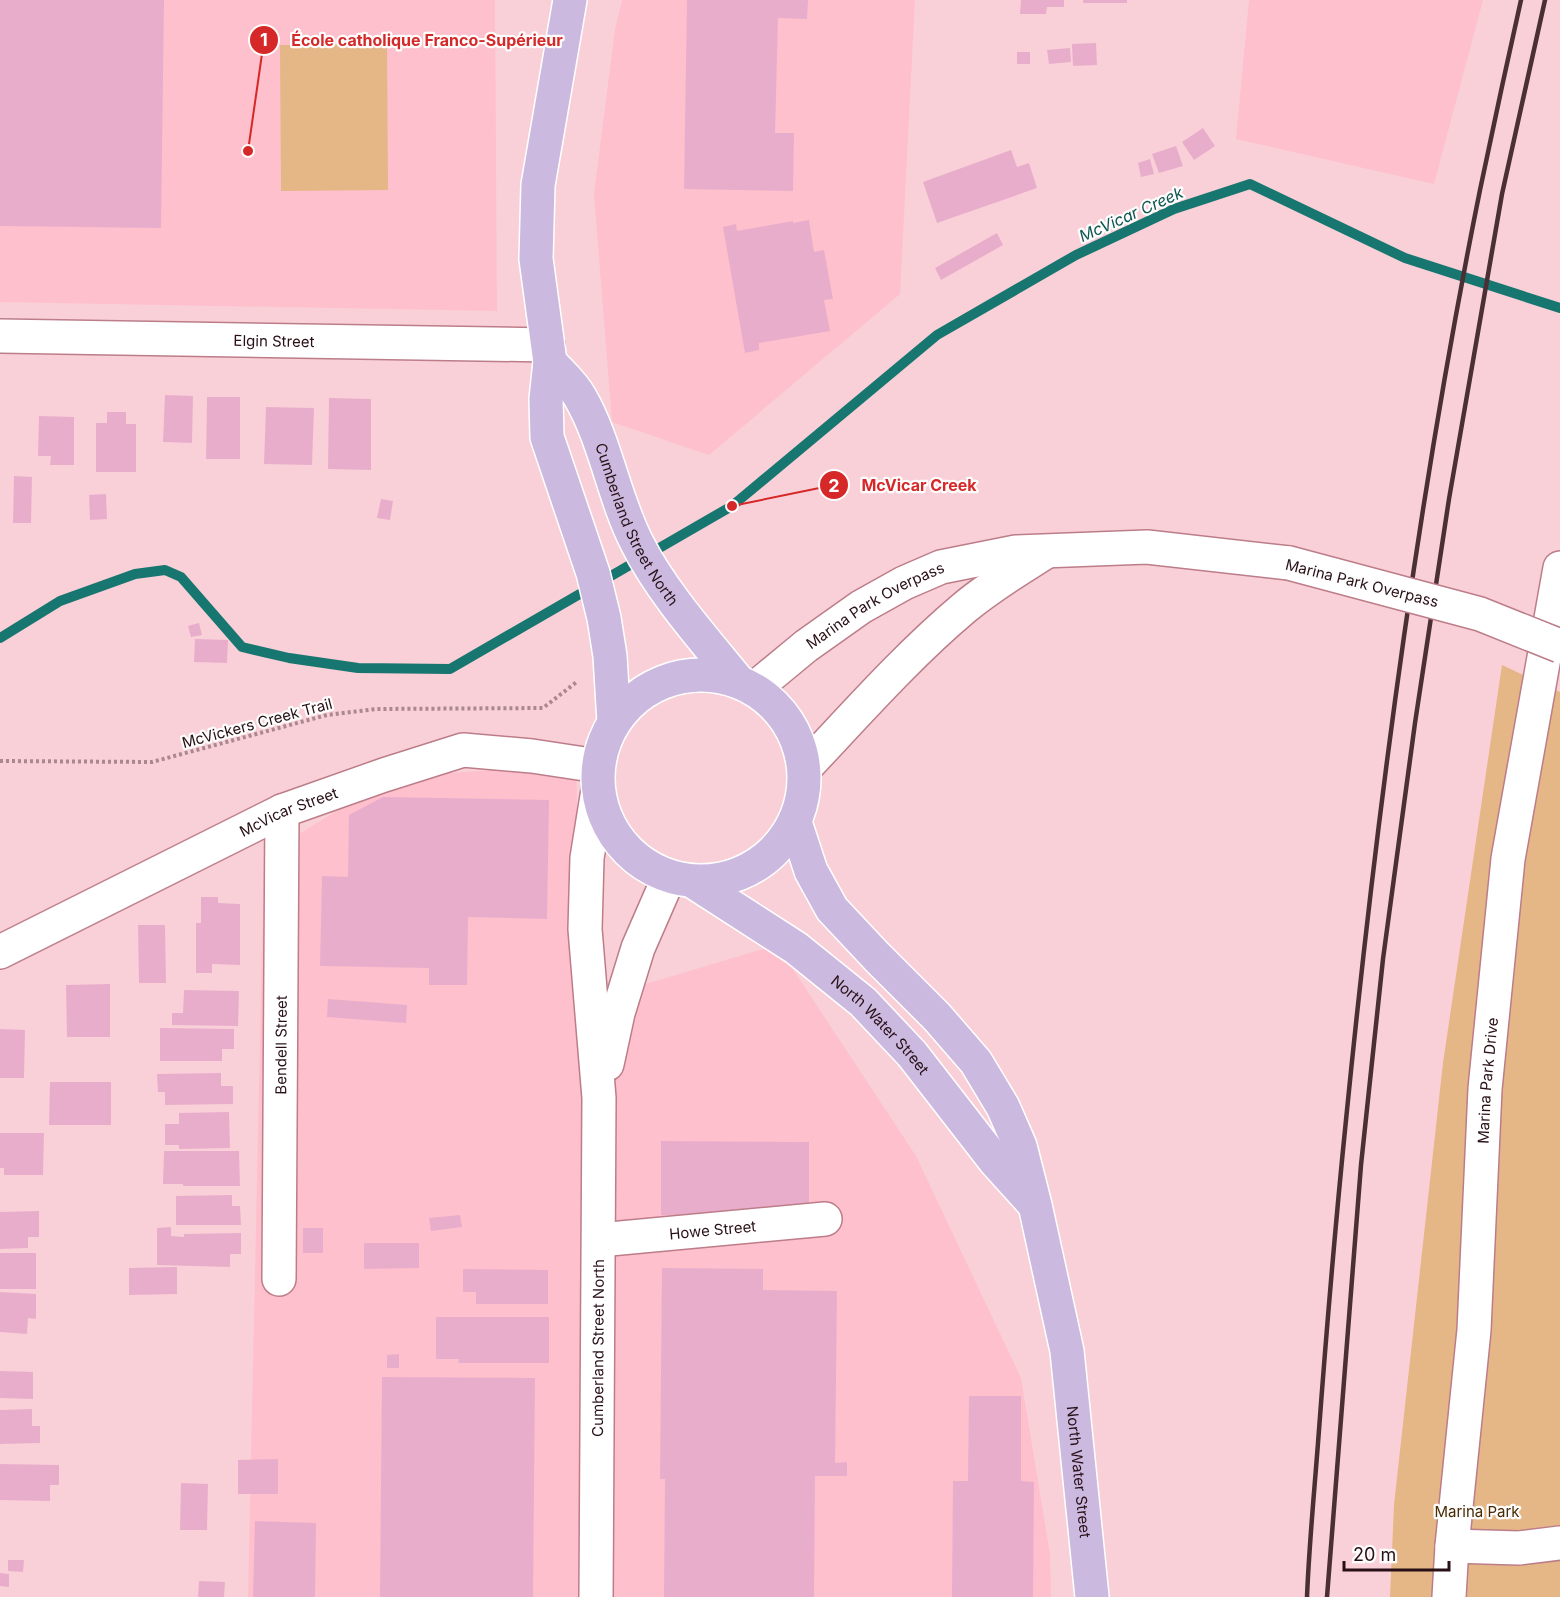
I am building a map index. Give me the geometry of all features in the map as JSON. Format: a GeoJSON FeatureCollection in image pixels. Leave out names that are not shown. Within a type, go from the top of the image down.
{"type":"FeatureCollection","features":[{"type":"Feature","properties":{"kind":"main road"},"geometry":{"type":"LineString","coordinates":[[570,0],[538,185],[536,259],[549,353],[546,399],[547,437],[593,573],[604,618],[610,657],[614,722]]}},
{"type":"Feature","properties":{"kind":"main road","name":"Cumberland Street North"},"geometry":{"type":"LineString","coordinates":[[549,353],[579,394],[593,422],[636,543],[669,592],[746,684]]}},
{"type":"Feature","properties":{"kind":"main road"},"geometry":{"type":"LineString","coordinates":[[691,675],[715,675],[746,684],[774,704],[789,722],[800,744],[805,768],[803,796],[795,822],[782,843],[764,861],[742,874],[717,880],[681,879],[648,867],[629,852],[614,834],[603,813],[598,778],[604,743],[614,722],[629,704],[647,690],[668,680],[691,675]]}},
{"type":"Feature","properties":{"kind":"main road","name":"North Water Street"},"geometry":{"type":"LineString","coordinates":[[795,822],[811,871],[832,909],[937,1017],[976,1062],[1003,1107],[1020,1146],[1067,1351],[1092,1597]]}},
{"type":"Feature","properties":{"kind":"main road","name":"North Water Street"},"geometry":{"type":"LineString","coordinates":[[681,879],[796,948],[862,1002],[912,1054],[995,1161],[1035,1205]]}},
{"type":"Feature","properties":{"kind":"street","name":"Elgin Street"},"geometry":{"type":"LineString","coordinates":[[0,336],[549,353]]}},
{"type":"Feature","properties":{"kind":"street","name":"Marina Park Overpass"},"geometry":{"type":"LineString","coordinates":[[746,684],[806,646],[861,607],[904,583],[941,567],[987,556],[1048,550],[1147,547],[1289,562],[1480,614],[1560,646]]}},
{"type":"Feature","properties":{"kind":"street"},"geometry":{"type":"LineString","coordinates":[[805,768],[885,683],[965,608],[1002,579],[1048,550]]}},
{"type":"Feature","properties":{"kind":"street","name":"Marina Park Drive"},"geometry":{"type":"LineString","coordinates":[[1449,1597],[1474,1330],[1485,1089],[1508,859],[1560,568]]}},
{"type":"Feature","properties":{"kind":"street","name":"McVicar Street"},"geometry":{"type":"LineString","coordinates":[[0,952],[282,812],[384,775],[463,750],[532,756],[598,778]]}},
{"type":"Feature","properties":{"kind":"street","name":"Cumberland Street North"},"geometry":{"type":"LineString","coordinates":[[596,1597],[599,1098],[585,929],[586,858],[598,778]]}},
{"type":"Feature","properties":{"kind":"street","name":"Bendell Street"},"geometry":{"type":"LineString","coordinates":[[279,1279],[282,812]]}},
{"type":"Feature","properties":{"kind":"street","name":"Cumberland Street North"},"geometry":{"type":"LineString","coordinates":[[599,1098],[618,1013],[638,948],[681,879]]}},
{"type":"Feature","properties":{"kind":"street","name":"Howe Street"},"geometry":{"type":"LineString","coordinates":[[599,1240],[825,1219]]}},
{"type":"Feature","properties":{"kind":"street"},"geometry":{"type":"LineString","coordinates":[[1452,1546],[1519,1548],[1560,1543]]}},
{"type":"Feature","properties":{"kind":"path","name":"McVickers Creek Trail"},"geometry":{"type":"LineString","coordinates":[[0,761],[152,762],[327,715],[376,709],[543,708],[610,657]]}},
{"type":"Feature","properties":{"kind":"shaded area"},"geometry":{"type":"Polygon","coordinates":[[[0,0],[495,0],[497,311],[0,302],[0,0]]]}},
{"type":"Feature","properties":{"kind":"shaded area"},"geometry":{"type":"Polygon","coordinates":[[[622,0],[915,0],[900,294],[709,455],[612,422],[594,194],[615,29],[622,0]]]}},
{"type":"Feature","properties":{"kind":"shaded area"},"geometry":{"type":"Polygon","coordinates":[[[1249,0],[1483,0],[1434,184],[1236,139],[1249,0]]]}},
{"type":"Feature","properties":{"kind":"shaded area"},"geometry":{"type":"Polygon","coordinates":[[[576,764],[582,1003],[777,945],[916,1156],[1021,1378],[1050,1554],[1051,1597],[248,1597],[264,855],[350,803],[435,774],[576,764]]]}},
{"type":"Feature","properties":{"kind":"green space"},"geometry":{"type":"Polygon","coordinates":[[[387,44],[388,190],[281,191],[280,45],[387,44]]]}},
{"type":"Feature","properties":{"kind":"green space","name":"Marina Park"},"geometry":{"type":"Polygon","coordinates":[[[1502,665],[1560,692],[1560,1597],[1390,1597],[1394,1505],[1443,1063],[1502,665]]]}},
{"type":"Feature","properties":{"kind":"building"},"geometry":{"type":"Polygon","coordinates":[[[0,0],[164,0],[161,228],[0,226],[0,0]]]}},
{"type":"Feature","properties":{"kind":"building"},"geometry":{"type":"Polygon","coordinates":[[[687,0],[808,0],[807,19],[778,18],[775,133],[794,133],[793,191],[684,189],[687,0]]]}},
{"type":"Feature","properties":{"kind":"building"},"geometry":{"type":"Polygon","coordinates":[[[1021,0],[1064,0],[1064,7],[1047,7],[1046,14],[1020,14],[1021,0]]]}},
{"type":"Feature","properties":{"kind":"building"},"geometry":{"type":"Polygon","coordinates":[[[1083,0],[1127,0],[1127,3],[1083,3],[1083,0]]]}},
{"type":"Feature","properties":{"kind":"building"},"geometry":{"type":"Polygon","coordinates":[[[1096,43],[1097,65],[1073,66],[1072,44],[1096,43]]]}},
{"type":"Feature","properties":{"kind":"building"},"geometry":{"type":"Polygon","coordinates":[[[1070,48],[1071,62],[1049,64],[1047,50],[1070,48]]]}},
{"type":"Feature","properties":{"kind":"building"},"geometry":{"type":"Polygon","coordinates":[[[1017,52],[1030,52],[1030,64],[1017,64],[1017,52]]]}},
{"type":"Feature","properties":{"kind":"building"},"geometry":{"type":"Polygon","coordinates":[[[1203,128],[1215,146],[1194,160],[1182,142],[1203,128]]]}},
{"type":"Feature","properties":{"kind":"building"},"geometry":{"type":"Polygon","coordinates":[[[1176,146],[1183,166],[1159,173],[1152,154],[1176,146]]]}},
{"type":"Feature","properties":{"kind":"building"},"geometry":{"type":"Polygon","coordinates":[[[1011,150],[1017,167],[1029,163],[1037,188],[937,223],[923,182],[1011,150]]]}},
{"type":"Feature","properties":{"kind":"building"},"geometry":{"type":"Polygon","coordinates":[[[1150,159],[1154,174],[1141,177],[1138,163],[1150,159]]]}},
{"type":"Feature","properties":{"kind":"building"},"geometry":{"type":"Polygon","coordinates":[[[809,220],[814,252],[824,250],[833,299],[824,300],[830,331],[759,343],[759,350],[745,353],[723,227],[736,224],[737,231],[809,220]]]}},
{"type":"Feature","properties":{"kind":"building"},"geometry":{"type":"Polygon","coordinates":[[[997,233],[1003,245],[941,280],[935,268],[997,233]]]}},
{"type":"Feature","properties":{"kind":"building"},"geometry":{"type":"Polygon","coordinates":[[[165,395],[193,396],[192,443],[163,442],[165,395]]]}},
{"type":"Feature","properties":{"kind":"building"},"geometry":{"type":"Polygon","coordinates":[[[207,397],[240,397],[240,459],[206,459],[207,397]]]}},
{"type":"Feature","properties":{"kind":"building"},"geometry":{"type":"Polygon","coordinates":[[[329,398],[371,399],[371,470],[328,469],[329,398]]]}},
{"type":"Feature","properties":{"kind":"building"},"geometry":{"type":"Polygon","coordinates":[[[266,407],[314,408],[312,465],[264,464],[266,407]]]}},
{"type":"Feature","properties":{"kind":"building"},"geometry":{"type":"Polygon","coordinates":[[[107,412],[126,412],[126,424],[136,424],[136,472],[96,472],[96,423],[107,423],[107,412]]]}},
{"type":"Feature","properties":{"kind":"building"},"geometry":{"type":"Polygon","coordinates":[[[39,416],[74,417],[74,465],[50,465],[51,456],[38,456],[39,416]]]}},
{"type":"Feature","properties":{"kind":"building"},"geometry":{"type":"Polygon","coordinates":[[[14,476],[32,477],[31,523],[13,523],[14,476]]]}},
{"type":"Feature","properties":{"kind":"building"},"geometry":{"type":"Polygon","coordinates":[[[106,494],[107,519],[90,520],[89,495],[106,494]]]}},
{"type":"Feature","properties":{"kind":"building"},"geometry":{"type":"Polygon","coordinates":[[[381,499],[393,501],[390,520],[377,518],[381,499]]]}},
{"type":"Feature","properties":{"kind":"building"},"geometry":{"type":"Polygon","coordinates":[[[199,623],[202,635],[191,637],[188,626],[199,623]]]}},
{"type":"Feature","properties":{"kind":"building"},"geometry":{"type":"Polygon","coordinates":[[[195,639],[228,640],[227,663],[194,662],[195,639]]]}},
{"type":"Feature","properties":{"kind":"building"},"geometry":{"type":"Polygon","coordinates":[[[383,797],[549,800],[547,919],[468,917],[467,985],[429,985],[429,968],[320,966],[322,876],[348,877],[349,815],[383,797]]]}},
{"type":"Feature","properties":{"kind":"building"},"geometry":{"type":"Polygon","coordinates":[[[201,897],[218,897],[218,903],[240,904],[240,965],[212,964],[212,973],[196,973],[196,923],[201,923],[201,897]]]}},
{"type":"Feature","properties":{"kind":"building"},"geometry":{"type":"Polygon","coordinates":[[[138,925],[165,925],[166,983],[139,983],[138,925]]]}},
{"type":"Feature","properties":{"kind":"building"},"geometry":{"type":"Polygon","coordinates":[[[110,984],[110,1037],[67,1037],[66,985],[110,984]]]}},
{"type":"Feature","properties":{"kind":"building"},"geometry":{"type":"Polygon","coordinates":[[[184,990],[239,991],[238,1026],[172,1025],[172,1013],[183,1013],[184,990]]]}},
{"type":"Feature","properties":{"kind":"building"},"geometry":{"type":"Polygon","coordinates":[[[328,999],[407,1005],[406,1023],[327,1017],[328,999]]]}},
{"type":"Feature","properties":{"kind":"building"},"geometry":{"type":"Polygon","coordinates":[[[160,1028],[234,1029],[234,1049],[222,1049],[222,1061],[160,1061],[160,1028]]]}},
{"type":"Feature","properties":{"kind":"building"},"geometry":{"type":"Polygon","coordinates":[[[0,1029],[25,1030],[24,1078],[0,1078],[0,1029]]]}},
{"type":"Feature","properties":{"kind":"building"},"geometry":{"type":"Polygon","coordinates":[[[221,1073],[221,1086],[233,1086],[233,1104],[165,1105],[165,1092],[158,1092],[157,1074],[221,1073]]]}},
{"type":"Feature","properties":{"kind":"building"},"geometry":{"type":"Polygon","coordinates":[[[50,1082],[111,1082],[111,1125],[49,1125],[50,1082]]]}},
{"type":"Feature","properties":{"kind":"building"},"geometry":{"type":"Polygon","coordinates":[[[229,1112],[230,1148],[179,1149],[179,1145],[165,1145],[165,1124],[179,1124],[179,1113],[229,1112]]]}},
{"type":"Feature","properties":{"kind":"building"},"geometry":{"type":"Polygon","coordinates":[[[0,1133],[44,1133],[43,1175],[4,1175],[4,1168],[0,1168],[0,1133]]]}},
{"type":"Feature","properties":{"kind":"building"},"geometry":{"type":"Polygon","coordinates":[[[661,1141],[809,1142],[809,1215],[661,1215],[661,1141]]]}},
{"type":"Feature","properties":{"kind":"building"},"geometry":{"type":"Polygon","coordinates":[[[164,1151],[239,1151],[240,1186],[163,1184],[164,1151]]]}},
{"type":"Feature","properties":{"kind":"building"},"geometry":{"type":"Polygon","coordinates":[[[232,1195],[232,1206],[240,1206],[241,1225],[176,1225],[176,1196],[232,1195]]]}},
{"type":"Feature","properties":{"kind":"building"},"geometry":{"type":"Polygon","coordinates":[[[39,1211],[39,1237],[28,1237],[28,1248],[0,1249],[0,1212],[39,1211]]]}},
{"type":"Feature","properties":{"kind":"building"},"geometry":{"type":"Polygon","coordinates":[[[460,1215],[462,1227],[431,1231],[429,1218],[460,1215]]]}},
{"type":"Feature","properties":{"kind":"building"},"geometry":{"type":"Polygon","coordinates":[[[171,1227],[171,1236],[241,1233],[241,1254],[230,1254],[230,1267],[157,1265],[157,1228],[171,1227]]]}},
{"type":"Feature","properties":{"kind":"building"},"geometry":{"type":"Polygon","coordinates":[[[303,1228],[323,1228],[323,1253],[303,1253],[303,1228]]]}},
{"type":"Feature","properties":{"kind":"building"},"geometry":{"type":"Polygon","coordinates":[[[364,1243],[419,1243],[419,1268],[364,1269],[364,1243]]]}},
{"type":"Feature","properties":{"kind":"building"},"geometry":{"type":"Polygon","coordinates":[[[0,1253],[36,1253],[36,1289],[0,1289],[0,1253]]]}},
{"type":"Feature","properties":{"kind":"building"},"geometry":{"type":"Polygon","coordinates":[[[177,1267],[177,1294],[129,1295],[129,1268],[177,1267]]]}},
{"type":"Feature","properties":{"kind":"building"},"geometry":{"type":"Polygon","coordinates":[[[662,1268],[763,1269],[763,1290],[837,1291],[835,1463],[847,1462],[847,1476],[815,1476],[814,1597],[664,1597],[665,1479],[660,1479],[662,1268]]]}},
{"type":"Feature","properties":{"kind":"building"},"geometry":{"type":"Polygon","coordinates":[[[463,1269],[548,1270],[548,1304],[476,1304],[476,1292],[463,1292],[463,1269]]]}},
{"type":"Feature","properties":{"kind":"building"},"geometry":{"type":"Polygon","coordinates":[[[0,1292],[36,1294],[36,1319],[28,1318],[27,1334],[0,1332],[0,1292]]]}},
{"type":"Feature","properties":{"kind":"building"},"geometry":{"type":"Polygon","coordinates":[[[436,1317],[549,1317],[549,1363],[458,1363],[459,1359],[436,1359],[436,1317]]]}},
{"type":"Feature","properties":{"kind":"building"},"geometry":{"type":"Polygon","coordinates":[[[399,1354],[399,1368],[387,1368],[387,1355],[399,1354]]]}},
{"type":"Feature","properties":{"kind":"building"},"geometry":{"type":"Polygon","coordinates":[[[0,1371],[33,1372],[33,1399],[0,1398],[0,1371]]]}},
{"type":"Feature","properties":{"kind":"building"},"geometry":{"type":"Polygon","coordinates":[[[382,1377],[535,1378],[533,1597],[380,1597],[382,1377]]]}},
{"type":"Feature","properties":{"kind":"building"},"geometry":{"type":"Polygon","coordinates":[[[969,1396],[1021,1396],[1021,1481],[1034,1482],[1033,1597],[952,1597],[953,1481],[968,1481],[969,1396]]]}},
{"type":"Feature","properties":{"kind":"building"},"geometry":{"type":"Polygon","coordinates":[[[32,1409],[32,1426],[40,1426],[40,1443],[0,1444],[0,1410],[32,1409]]]}},
{"type":"Feature","properties":{"kind":"building"},"geometry":{"type":"Polygon","coordinates":[[[278,1459],[278,1494],[238,1494],[238,1460],[278,1459]]]}},
{"type":"Feature","properties":{"kind":"building"},"geometry":{"type":"Polygon","coordinates":[[[0,1464],[59,1465],[59,1485],[50,1485],[50,1501],[0,1500],[0,1464]]]}},
{"type":"Feature","properties":{"kind":"building"},"geometry":{"type":"Polygon","coordinates":[[[181,1483],[208,1484],[207,1530],[180,1530],[181,1483]]]}},
{"type":"Feature","properties":{"kind":"building"},"geometry":{"type":"Polygon","coordinates":[[[255,1521],[316,1523],[315,1597],[253,1597],[255,1521]]]}},
{"type":"Feature","properties":{"kind":"building"},"geometry":{"type":"Polygon","coordinates":[[[8,1560],[24,1560],[23,1572],[8,1571],[8,1560]]]}},
{"type":"Feature","properties":{"kind":"building"},"geometry":{"type":"Polygon","coordinates":[[[0,1573],[9,1574],[9,1587],[0,1586],[0,1573]]]}},
{"type":"Feature","properties":{"kind":"building"},"geometry":{"type":"Polygon","coordinates":[[[199,1581],[225,1582],[224,1597],[198,1597],[199,1581]]]}},
{"type":"Feature","properties":{"kind":"waterway","name":"McVicar Creek"},"geometry":{"type":"LineString","coordinates":[[0,638],[60,601],[135,574],[165,570],[181,577],[242,647],[289,658],[358,668],[450,669],[732,506],[937,335],[1076,255],[1174,209],[1250,184],[1405,258],[1560,308]]}},
{"type":"Feature","properties":{"kind":"railway"},"geometry":{"type":"LineString","coordinates":[[1307,1597],[1338,1201],[1371,887],[1401,654],[1437,421],[1458,305],[1521,0]]}},
{"type":"Feature","properties":{"kind":"railway"},"geometry":{"type":"LineString","coordinates":[[1327,1597],[1361,1165],[1383,959],[1415,723],[1449,499],[1502,194],[1545,0]]}},
{"type":"Feature","properties":{"kind":"place","name":"École catholique Franco-Supérieur"},"geometry":{"type":"Point","coordinates":[248,151]}},
{"type":"Feature","properties":{"kind":"place","name":"McVicar Creek"},"geometry":{"type":"Point","coordinates":[732,506]}}]}
